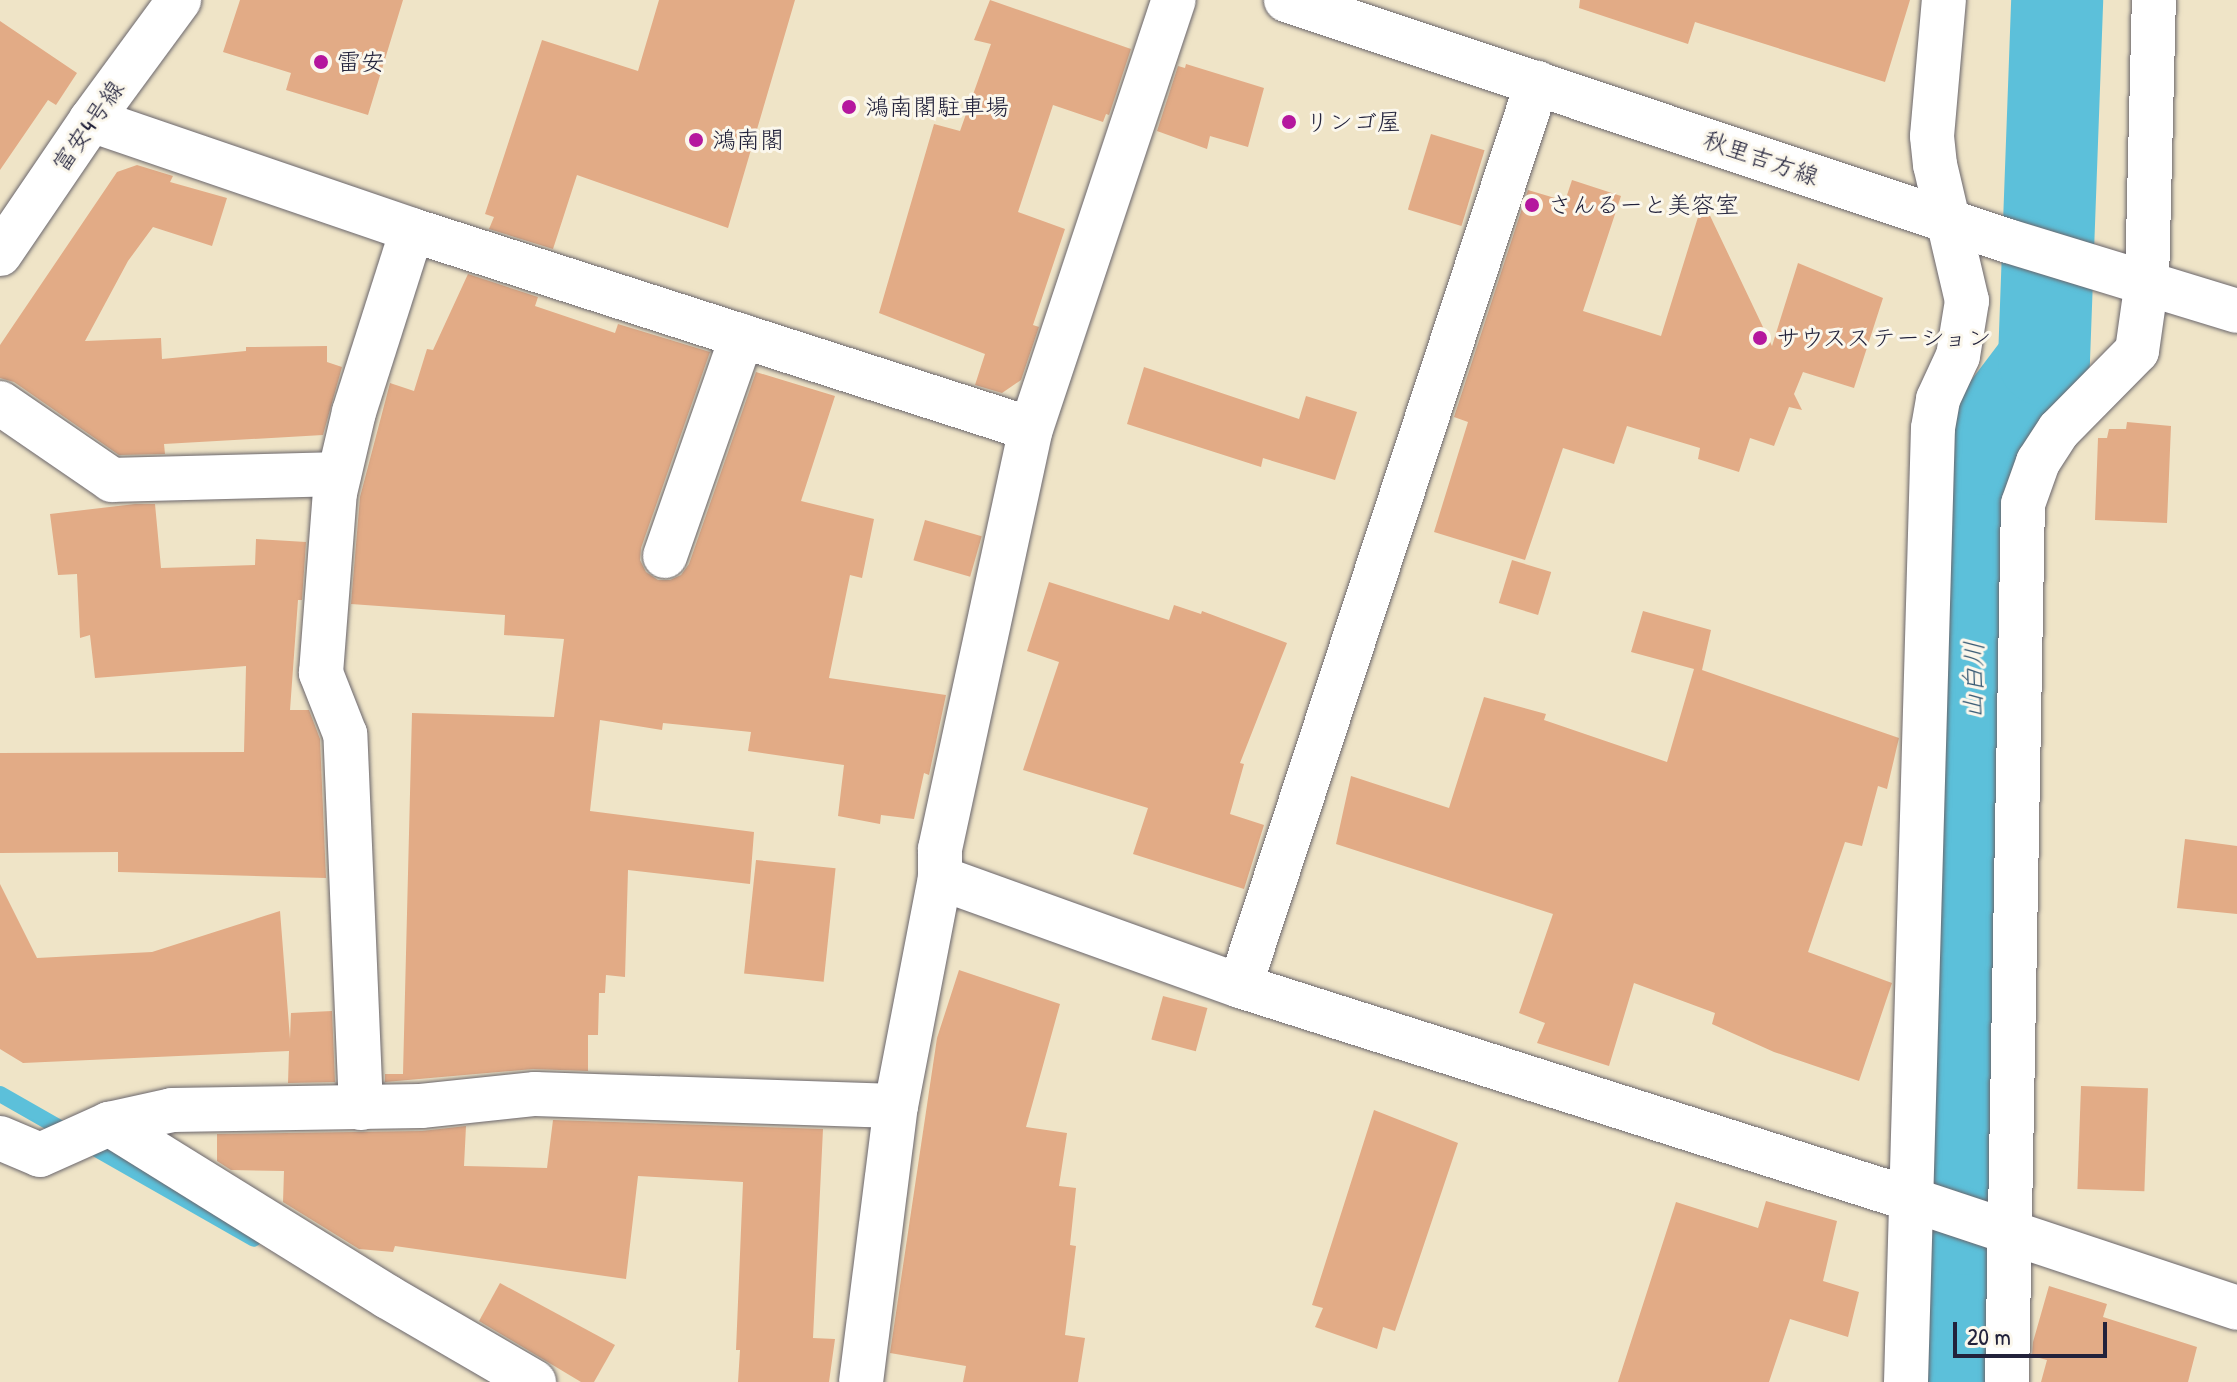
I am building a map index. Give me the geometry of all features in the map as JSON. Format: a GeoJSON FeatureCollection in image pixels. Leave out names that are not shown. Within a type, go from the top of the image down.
{"type":"FeatureCollection","features":[{"type":"Feature","properties":{"kind":"street","name":"富安4号線"},"geometry":{"type":"LineString","coordinates":[[0,254],[91,120],[179,0]]}},
{"type":"Feature","properties":{"kind":"street"},"geometry":{"type":"LineString","coordinates":[[861,1382],[896,1106],[940,878],[940,849],[1031,429],[1174,0]]}},
{"type":"Feature","properties":{"kind":"street","name":"秋里吉方線"},"geometry":{"type":"LineString","coordinates":[[1286,0],[1335,7],[1537,83],[2008,241],[2237,311]]}},
{"type":"Feature","properties":{"kind":"street"},"geometry":{"type":"LineString","coordinates":[[1906,1382],[1924,1203],[1933,428],[1938,399],[1958,356],[1967,301],[1935,165],[1932,136],[1944,0]]}},
{"type":"Feature","properties":{"kind":"street"},"geometry":{"type":"LineString","coordinates":[[2007,1382],[1995,1228],[2023,504],[2038,462],[2059,430],[2137,351],[2147,281],[2154,0]]}},
{"type":"Feature","properties":{"kind":"street"},"geometry":{"type":"LineString","coordinates":[[1240,986],[1537,83]]}},
{"type":"Feature","properties":{"kind":"street"},"geometry":{"type":"LineString","coordinates":[[91,120],[412,230],[1031,429]]}},
{"type":"Feature","properties":{"kind":"street"},"geometry":{"type":"LineString","coordinates":[[361,1108],[345,734],[321,673],[339,474],[354,412],[412,230]]}},
{"type":"Feature","properties":{"kind":"street"},"geometry":{"type":"LineString","coordinates":[[665,556],[742,336]]}},
{"type":"Feature","properties":{"kind":"street"},"geometry":{"type":"LineString","coordinates":[[0,403],[112,480],[339,474]]}},
{"type":"Feature","properties":{"kind":"street"},"geometry":{"type":"LineString","coordinates":[[940,878],[1240,986],[1924,1203],[2237,1308]]}},
{"type":"Feature","properties":{"kind":"street"},"geometry":{"type":"LineString","coordinates":[[0,1138],[40,1155],[109,1124],[172,1110],[421,1106],[535,1094],[896,1106]]}},
{"type":"Feature","properties":{"kind":"street"},"geometry":{"type":"LineString","coordinates":[[109,1124],[388,1297],[534,1382]]}},
{"type":"Feature","properties":{"kind":"building","name":"雷安"},"geometry":{"type":"Polygon","coordinates":[[[240,0],[403,0],[368,115],[286,90],[291,73],[223,52],[240,0]]]}},
{"type":"Feature","properties":{"kind":"building"},"geometry":{"type":"Polygon","coordinates":[[[659,0],[795,0],[728,228],[577,175],[553,249],[489,229],[494,217],[485,214],[542,40],[638,71],[659,0]]]}},
{"type":"Feature","properties":{"kind":"building"},"geometry":{"type":"Polygon","coordinates":[[[990,0],[1131,49],[1109,115],[1106,114],[1103,122],[1053,105],[1018,212],[1065,229],[1033,325],[1039,327],[1021,380],[1002,393],[975,385],[985,354],[879,313],[934,124],[960,131],[991,44],[974,40],[990,0]]]}},
{"type":"Feature","properties":{"kind":"building"},"geometry":{"type":"Polygon","coordinates":[[[1580,0],[1910,0],[1885,82],[1695,22],[1688,44],[1579,8],[1580,0]]]}},
{"type":"Feature","properties":{"kind":"building"},"geometry":{"type":"Polygon","coordinates":[[[0,21],[77,73],[56,105],[48,100],[0,170],[0,21]]]}},
{"type":"Feature","properties":{"kind":"building"},"geometry":{"type":"Polygon","coordinates":[[[1186,64],[1264,88],[1248,147],[1210,136],[1207,149],[1157,131],[1178,66],[1185,68],[1186,64]]]}},
{"type":"Feature","properties":{"kind":"building"},"geometry":{"type":"Polygon","coordinates":[[[1431,134],[1485,150],[1461,226],[1408,210],[1431,134]]]}},
{"type":"Feature","properties":{"kind":"building"},"geometry":{"type":"Polygon","coordinates":[[[137,165],[173,176],[170,182],[227,198],[212,246],[153,227],[128,261],[85,341],[161,338],[162,359],[246,351],[246,347],[327,346],[327,362],[342,367],[323,435],[164,444],[165,454],[119,455],[14,382],[0,378],[0,345],[117,172],[137,165]]]}},
{"type":"Feature","properties":{"kind":"building"},"geometry":{"type":"Polygon","coordinates":[[[1572,180],[1621,196],[1583,311],[1661,336],[1703,201],[1772,346],[1798,263],[1883,298],[1854,388],[1803,372],[1794,394],[1802,410],[1789,407],[1774,446],[1750,438],[1739,472],[1698,459],[1700,448],[1627,426],[1614,464],[1563,448],[1525,560],[1434,532],[1468,422],[1454,417],[1528,190],[1565,201],[1572,180]]]}},
{"type":"Feature","properties":{"kind":"building"},"geometry":{"type":"Polygon","coordinates":[[[468,274],[538,297],[535,306],[615,333],[618,324],[710,352],[641,548],[640,560],[646,572],[658,580],[670,580],[681,575],[689,564],[756,372],[835,396],[801,501],[874,519],[862,578],[850,575],[829,678],[946,695],[929,775],[924,773],[914,819],[881,815],[880,824],[838,816],[844,765],[748,751],[751,732],[663,723],[662,730],[600,720],[590,811],[754,832],[750,884],[628,870],[625,977],[606,975],[605,993],[599,993],[598,1035],[588,1035],[588,1071],[533,1069],[385,1082],[385,1074],[403,1074],[412,713],[554,717],[564,639],[504,635],[505,615],[351,604],[360,497],[390,383],[414,391],[427,349],[433,350],[468,274]]]}},
{"type":"Feature","properties":{"kind":"building"},"geometry":{"type":"Polygon","coordinates":[[[1144,367],[1299,419],[1306,396],[1357,412],[1335,480],[1263,458],[1261,467],[1127,424],[1144,367]]]}},
{"type":"Feature","properties":{"kind":"building"},"geometry":{"type":"Polygon","coordinates":[[[2127,422],[2171,426],[2167,523],[2095,520],[2098,438],[2107,438],[2109,429],[2126,429],[2127,422]]]}},
{"type":"Feature","properties":{"kind":"building"},"geometry":{"type":"Polygon","coordinates":[[[155,504],[161,568],[255,565],[256,539],[306,542],[302,600],[298,600],[290,710],[309,710],[320,739],[326,878],[118,872],[118,852],[0,853],[0,753],[244,752],[246,666],[95,678],[90,635],[80,638],[77,574],[58,575],[50,514],[155,504]]]}},
{"type":"Feature","properties":{"kind":"building"},"geometry":{"type":"Polygon","coordinates":[[[925,520],[982,536],[970,577],[913,560],[925,520]]]}},
{"type":"Feature","properties":{"kind":"building"},"geometry":{"type":"Polygon","coordinates":[[[1512,560],[1551,572],[1538,615],[1499,603],[1512,560]]]}},
{"type":"Feature","properties":{"kind":"building"},"geometry":{"type":"Polygon","coordinates":[[[1049,582],[1169,620],[1174,605],[1201,614],[1202,611],[1287,643],[1240,763],[1244,764],[1230,814],[1264,825],[1244,889],[1133,854],[1148,808],[1023,770],[1059,662],[1027,651],[1049,582]]]}},
{"type":"Feature","properties":{"kind":"building"},"geometry":{"type":"Polygon","coordinates":[[[1643,611],[1711,630],[1702,670],[1899,738],[1887,789],[1878,786],[1862,846],[1845,842],[1808,952],[1892,983],[1859,1081],[1774,1052],[1712,1024],[1715,1013],[1634,983],[1609,1066],[1537,1043],[1545,1023],[1519,1013],[1553,914],[1336,844],[1351,776],[1449,808],[1484,697],[1546,714],[1544,720],[1667,762],[1694,669],[1631,652],[1643,611]]]}},
{"type":"Feature","properties":{"kind":"building"},"geometry":{"type":"Polygon","coordinates":[[[2185,839],[2237,846],[2237,914],[2177,908],[2185,839]]]}},
{"type":"Feature","properties":{"kind":"building"},"geometry":{"type":"Polygon","coordinates":[[[756,860],[836,868],[824,982],[744,973],[756,860]]]}},
{"type":"Feature","properties":{"kind":"building"},"geometry":{"type":"Polygon","coordinates":[[[0,884],[37,958],[152,952],[280,911],[290,1039],[291,1013],[332,1011],[335,1082],[288,1083],[289,1051],[23,1063],[0,1049],[0,884]]]}},
{"type":"Feature","properties":{"kind":"building"},"geometry":{"type":"Polygon","coordinates":[[[959,970],[1060,1004],[1026,1127],[1067,1133],[1059,1186],[1076,1188],[1070,1245],[1076,1246],[1065,1335],[1085,1338],[1078,1382],[963,1382],[966,1366],[890,1353],[937,1038],[959,970]]]}},
{"type":"Feature","properties":{"kind":"building"},"geometry":{"type":"Polygon","coordinates":[[[1163,996],[1207,1008],[1196,1051],[1151,1039],[1163,996]]]}},
{"type":"Feature","properties":{"kind":"building"},"geometry":{"type":"Polygon","coordinates":[[[2081,1086],[2148,1088],[2144,1191],[2077,1189],[2081,1086]]]}},
{"type":"Feature","properties":{"kind":"building"},"geometry":{"type":"Polygon","coordinates":[[[1374,1110],[1458,1143],[1395,1331],[1383,1327],[1377,1349],[1315,1327],[1323,1308],[1312,1305],[1374,1110]]]}},
{"type":"Feature","properties":{"kind":"building"},"geometry":{"type":"Polygon","coordinates":[[[553,1120],[823,1129],[813,1338],[835,1339],[829,1382],[738,1382],[740,1350],[736,1350],[743,1182],[638,1176],[626,1279],[395,1246],[393,1252],[359,1249],[283,1202],[284,1171],[231,1170],[217,1161],[217,1134],[422,1131],[466,1126],[464,1166],[547,1168],[553,1120]]]}},
{"type":"Feature","properties":{"kind":"building"},"geometry":{"type":"Polygon","coordinates":[[[1766,1201],[1837,1221],[1823,1281],[1859,1292],[1848,1337],[1790,1319],[1769,1382],[1618,1382],[1676,1202],[1758,1228],[1766,1201]]]}},
{"type":"Feature","properties":{"kind":"building"},"geometry":{"type":"Polygon","coordinates":[[[500,1283],[615,1345],[594,1382],[581,1382],[479,1321],[500,1283]]]}},
{"type":"Feature","properties":{"kind":"building"},"geometry":{"type":"Polygon","coordinates":[[[2049,1286],[2107,1304],[2103,1317],[2197,1347],[2188,1382],[2041,1382],[2047,1360],[2032,1356],[2033,1342],[2049,1286]]]}},
{"type":"Feature","properties":{"kind":"waterway","name":"山白川"},"geometry":{"type":"LineString","coordinates":[[1956,1382],[1964,1229],[1977,449],[2044,360],[2057,0]]}},
{"type":"Feature","properties":{"kind":"waterway"},"geometry":{"type":"LineString","coordinates":[[0,1094],[254,1239]]}},
{"type":"Feature","properties":{"kind":"place","name":"雷安"},"geometry":{"type":"Point","coordinates":[321,62]}},
{"type":"Feature","properties":{"kind":"place","name":"鴻南閣駐車場"},"geometry":{"type":"Point","coordinates":[849,107]}},
{"type":"Feature","properties":{"kind":"place","name":"リンゴ屋"},"geometry":{"type":"Point","coordinates":[1289,122]}},
{"type":"Feature","properties":{"kind":"place","name":"鴻南閣"},"geometry":{"type":"Point","coordinates":[696,140]}},
{"type":"Feature","properties":{"kind":"place","name":"さんるーと美容室"},"geometry":{"type":"Point","coordinates":[1532,205]}},
{"type":"Feature","properties":{"kind":"place","name":"サウスステーション"},"geometry":{"type":"Point","coordinates":[1760,338]}}]}
